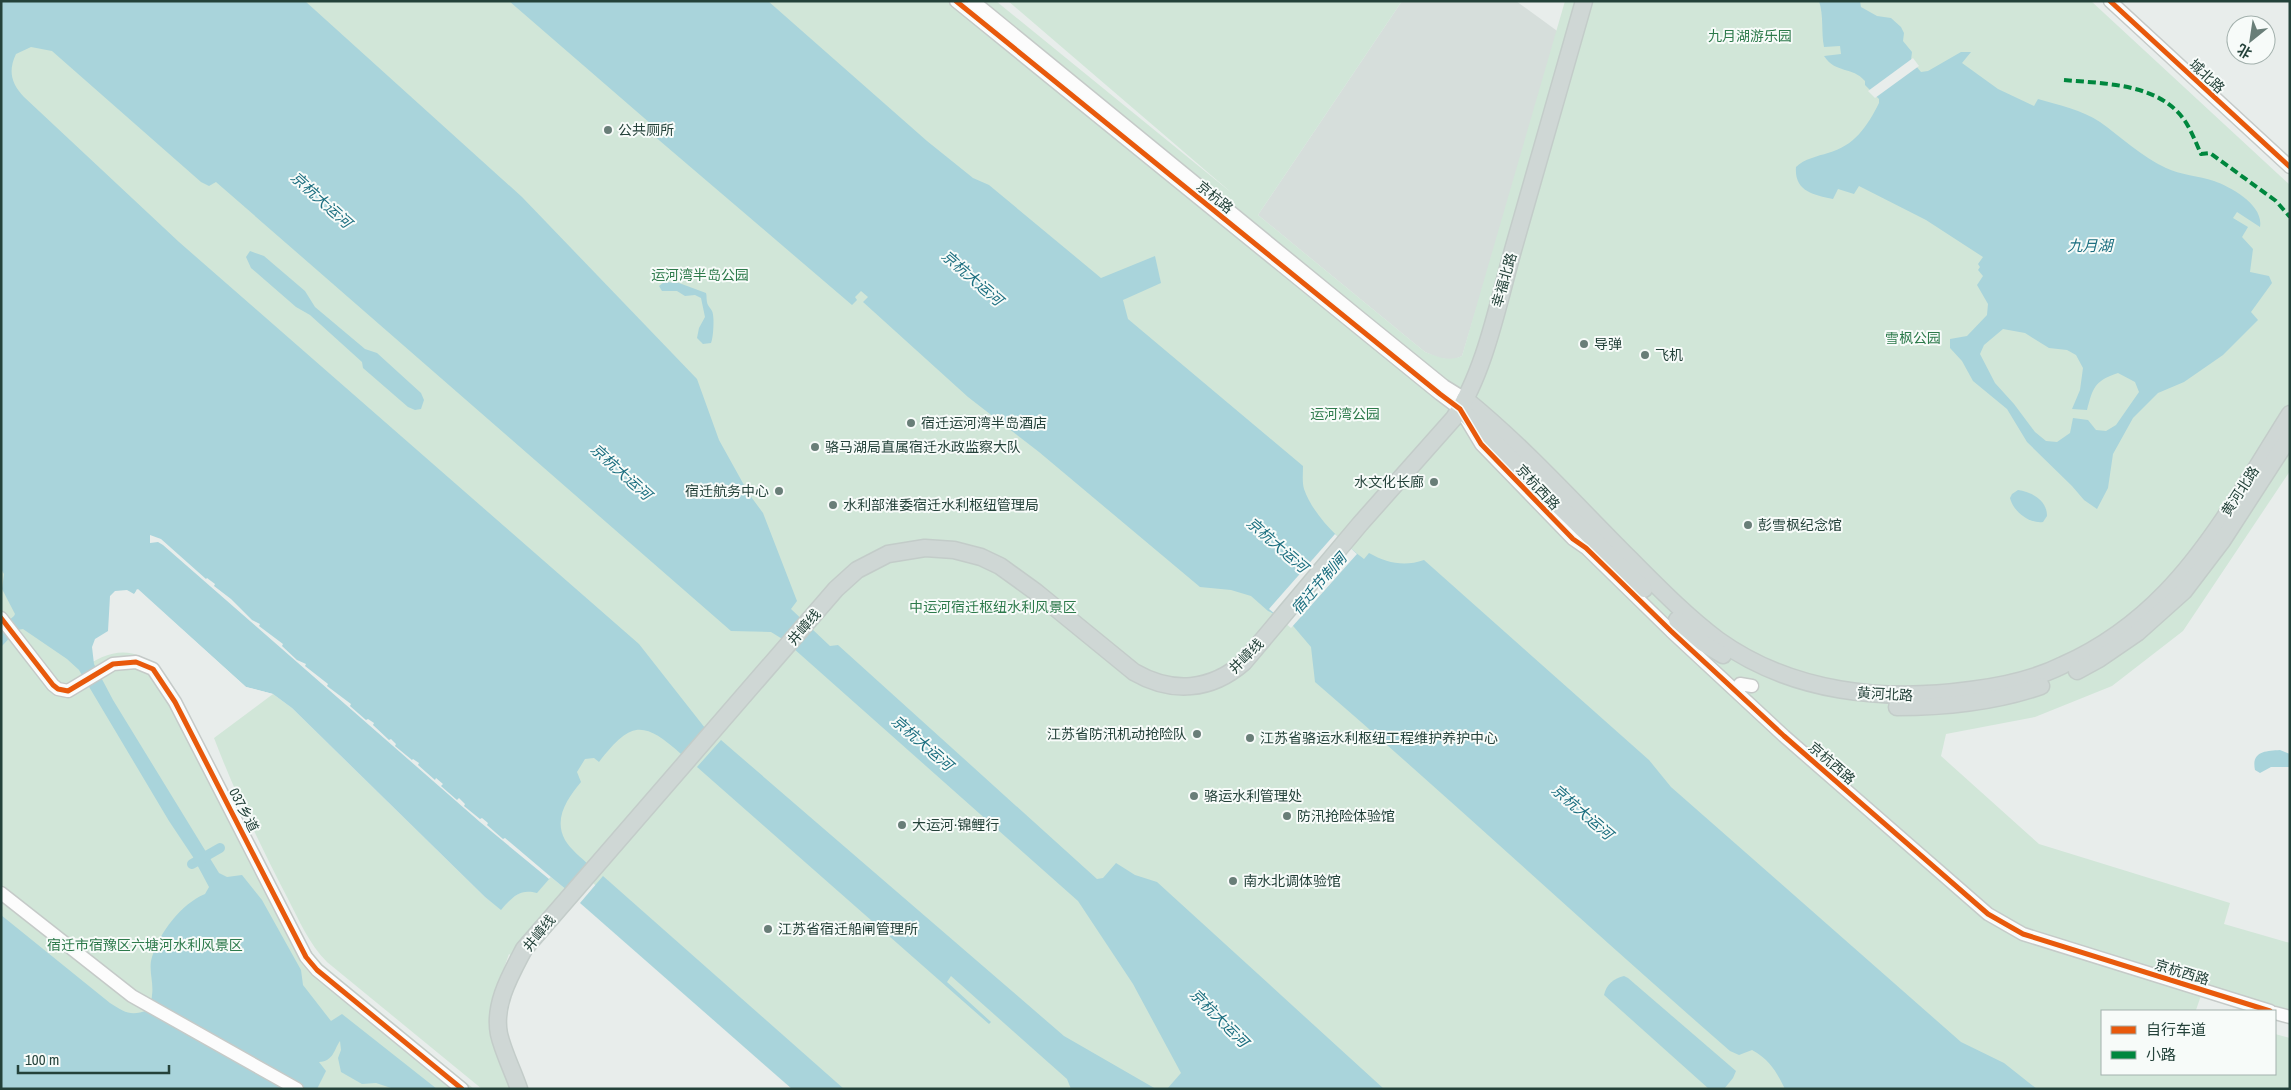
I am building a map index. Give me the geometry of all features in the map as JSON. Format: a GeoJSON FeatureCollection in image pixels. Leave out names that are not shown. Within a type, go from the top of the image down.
{"type":"FeatureCollection","features":[{"type":"Feature","properties":{"kind":"main road","name":"幸福北路"},"geometry":{"type":"LineString","coordinates":[[1360,524],[1463,404],[1478,369],[1584,1]]}},
{"type":"Feature","properties":{"kind":"main road","name":"黄河北路"},"geometry":{"type":"LineString","coordinates":[[1463,404],[1499,426],[1666,595],[1719,640],[1772,669],[1795,678],[1840,690],[1886,696],[1930,695],[2017,681],[2062,666],[2114,635],[2153,605],[2186,571],[2290,414]]}},
{"type":"Feature","properties":{"kind":"main road","name":"黄河北路"},"geometry":{"type":"LineString","coordinates":[[1463,404],[1658,603],[1703,643],[1746,668],[1796,689],[1858,704],[1897,707],[1955,705],[2010,695],[2061,679],[2119,646],[2160,614],[2190,584],[2225,536],[2290,436]]}},
{"type":"Feature","properties":{"kind":"main road","name":"井嶂线"},"geometry":{"type":"LineString","coordinates":[[519,1089],[499,1033],[499,1011],[514,969],[524,949],[779,654],[857,570],[876,558],[899,551],[925,548],[954,550],[981,557],[1000,566],[1036,592],[1134,672],[1148,680],[1173,687],[1199,686],[1226,676],[1244,662],[1360,524]]}},
{"type":"Feature","properties":{"kind":"street","name":"京杭路"},"geometry":{"type":"LineString","coordinates":[[956,1],[1432,388],[1463,404]]}},
{"type":"Feature","properties":{"kind":"street","name":"京杭路"},"geometry":{"type":"LineString","coordinates":[[973,1],[1444,386],[1463,404]]}},
{"type":"Feature","properties":{"kind":"street","name":"城北路"},"geometry":{"type":"LineString","coordinates":[[2110,1],[2290,166]]}},
{"type":"Feature","properties":{"kind":"street","name":"京杭西路"},"geometry":{"type":"LineString","coordinates":[[1463,404],[1481,444],[1549,516],[1739,694],[1988,914],[2022,934],[2267,1010]]}},
{"type":"Feature","properties":{"kind":"street","name":"037乡道"},"geometry":{"type":"LineString","coordinates":[[3,620],[52,685],[64,691],[72,689],[104,669],[123,662],[144,664],[158,674],[175,702],[306,957],[318,970],[462,1089]]}},
{"type":"Feature","properties":{"kind":"street"},"geometry":{"type":"LineString","coordinates":[[1739,694],[1738,687],[1740,684],[1752,686]]}},
{"type":"Feature","properties":{"kind":"street"},"geometry":{"type":"LineString","coordinates":[[1,893],[132,996],[297,1089]]}},
{"type":"Feature","properties":{"kind":"street"},"geometry":{"type":"LineString","coordinates":[[2276,1013],[2290,1018]]}},
{"type":"Feature","properties":{"kind":"shaded area"},"geometry":{"type":"Polygon","coordinates":[[[1402,1],[1516,1],[1560,33],[1462,356],[1453,360],[1439,358],[1425,352],[1258,215],[1402,1]]]}},
{"type":"Feature","properties":{"kind":"green space","name":"中运河宿迁枢纽水利风景区"},"geometry":{"type":"Polygon","coordinates":[[[1,1],[996,1],[1233,194],[1008,1],[1402,1],[1258,215],[1425,352],[1453,359],[1462,356],[1565,1],[2091,1],[2290,185],[2290,471],[2183,631],[2112,686],[2035,717],[1946,734],[1941,756],[2039,844],[2230,903],[2224,924],[2290,943],[2290,1010],[2205,984],[2196,1010],[2101,1010],[2101,1075],[2276,1075],[2276,1034],[2290,1038],[2290,1089],[826,1089],[1,360],[1,1]]]}},
{"type":"Feature","properties":{"kind":"green space","name":"宿迁市宿豫区六塘河水利风景区"},"geometry":{"type":"Polygon","coordinates":[[[1,569],[79,670],[100,658],[120,653],[139,656],[160,669],[177,696],[306,945],[322,964],[474,1089],[1,1089],[1,569]]]}},
{"type":"Feature","properties":{"kind":"green space"},"geometry":{"type":"Polygon","coordinates":[[[273,694],[292,708],[485,897],[501,909],[513,898],[525,891],[537,892],[551,877],[568,891],[512,956],[509,954],[500,979],[501,1064],[510,1089],[482,1089],[327,962],[310,940],[258,838],[230,779],[214,738],[273,694]]]}},
{"type":"Feature","properties":{"kind":"water","name":"京杭大运河"},"geometry":{"type":"Polygon","coordinates":[[[1,1],[305,1],[522,197],[697,379],[719,440],[749,494],[763,513],[797,601],[791,609],[830,646],[838,645],[1097,879],[1103,878],[1116,863],[1135,875],[1157,882],[1384,1089],[1167,1089],[1181,1073],[1133,984],[1078,901],[784,640],[771,632],[731,631],[216,182],[209,186],[201,182],[52,51],[31,47],[16,54],[12,66],[12,77],[16,87],[24,97],[179,242],[639,644],[705,728],[681,754],[657,735],[638,730],[629,732],[620,739],[599,762],[594,758],[585,759],[577,772],[581,782],[567,802],[561,816],[561,824],[567,843],[590,866],[568,891],[551,877],[537,893],[525,892],[516,895],[501,910],[485,897],[292,708],[273,694],[246,687],[138,589],[134,594],[127,590],[115,591],[110,596],[108,631],[95,639],[92,647],[94,664],[113,700],[219,873],[227,877],[242,875],[262,900],[301,970],[303,985],[331,1021],[342,1014],[437,1089],[394,1089],[376,1083],[362,1084],[341,1072],[338,1058],[341,1050],[340,1041],[331,1057],[319,1062],[326,1071],[317,1089],[1,1089],[1,915],[110,1003],[124,1011],[137,1013],[148,1010],[152,997],[151,962],[160,938],[172,920],[188,905],[205,894],[209,887],[193,857],[169,821],[79,670],[67,659],[23,629],[17,630],[1,647],[1,627],[15,614],[2,589],[4,574],[1,569],[1,1]]]}},
{"type":"Feature","properties":{"kind":"water","name":"京杭大运河"},"geometry":{"type":"Polygon","coordinates":[[[509,1],[768,1],[927,141],[973,178],[989,185],[1101,278],[1155,256],[1161,283],[1123,300],[1128,319],[1303,466],[1304,489],[1314,509],[1329,528],[1364,559],[1369,553],[1396,563],[1424,560],[1649,760],[1671,787],[1961,1042],[2004,1063],[2037,1089],[1785,1089],[1772,1066],[1758,1054],[1752,1050],[1739,1055],[1730,1051],[1315,682],[1311,647],[1288,620],[1268,611],[1251,596],[1231,590],[1200,587],[1039,452],[968,397],[863,302],[868,297],[861,291],[855,297],[857,300],[852,305],[653,135],[658,130],[509,1]]]}},
{"type":"Feature","properties":{"kind":"water","name":"九月湖"},"geometry":{"type":"Polygon","coordinates":[[[1819,1],[1860,1],[1861,7],[1877,16],[1891,18],[1901,27],[1904,33],[1903,41],[1912,52],[1911,60],[1921,72],[1928,71],[1961,52],[1971,52],[1962,63],[1998,89],[2034,106],[2038,99],[2086,114],[2157,163],[2177,172],[2221,184],[2245,198],[2257,211],[2260,227],[2237,212],[2233,218],[2248,227],[2242,237],[2253,249],[2250,272],[2269,276],[2272,283],[2251,312],[2258,320],[2223,355],[2184,382],[2158,393],[2133,418],[2113,454],[2108,488],[2097,509],[2084,500],[2027,442],[2007,409],[1973,381],[1962,361],[1950,348],[1950,339],[1967,336],[1987,315],[1988,304],[1977,285],[1983,276],[1978,270],[1980,267],[1978,264],[1983,257],[1926,220],[1859,186],[1854,194],[1838,189],[1833,199],[1812,193],[1798,182],[1796,167],[1799,164],[1845,146],[1864,128],[1879,103],[1879,99],[1865,85],[1865,81],[1860,76],[1839,68],[1829,62],[1824,56],[1841,54],[1840,46],[1824,47],[1819,1]],[[2003,329],[1984,345],[1980,354],[1995,383],[2035,432],[2046,441],[2057,442],[2070,433],[2073,418],[2088,420],[2096,430],[2106,431],[2116,425],[2139,392],[2135,382],[2118,373],[2110,376],[2099,382],[2096,386],[2087,410],[2072,409],[2080,390],[2083,368],[2076,355],[2067,350],[2049,348],[2025,333],[2003,329]]]}},
{"type":"Feature","properties":{"kind":"water"},"geometry":{"type":"Polygon","coordinates":[[[250,251],[264,256],[305,291],[315,307],[365,349],[377,353],[421,393],[424,400],[421,409],[415,410],[408,407],[363,368],[362,362],[310,315],[296,307],[251,268],[246,257],[250,251]]]}},
{"type":"Feature","properties":{"kind":"water"},"geometry":{"type":"Polygon","coordinates":[[[664,282],[679,283],[706,293],[707,303],[712,311],[713,318],[711,343],[703,344],[697,338],[699,328],[705,317],[701,298],[695,295],[685,296],[677,291],[662,291],[659,286],[664,282]]]}},
{"type":"Feature","properties":{"kind":"water"},"geometry":{"type":"Polygon","coordinates":[[[2018,490],[2034,495],[2042,502],[2047,516],[2043,522],[2027,519],[2014,508],[2010,498],[2018,490]]]}},
{"type":"Feature","properties":{"kind":"water"},"geometry":{"type":"Polygon","coordinates":[[[721,740],[1064,1036],[1156,1089],[1071,1089],[1067,1079],[951,976],[947,982],[991,1022],[989,1024],[697,767],[721,740]]]}},
{"type":"Feature","properties":{"kind":"water"},"geometry":{"type":"Polygon","coordinates":[[[2280,750],[2290,754],[2290,767],[2271,767],[2260,773],[2255,770],[2254,764],[2257,756],[2261,753],[2280,750]]]}},
{"type":"Feature","properties":{"kind":"water"},"geometry":{"type":"Polygon","coordinates":[[[603,876],[844,1089],[792,1089],[580,903],[603,876]]]}},
{"type":"Feature","properties":{"kind":"water"},"geometry":{"type":"Polygon","coordinates":[[[1624,976],[1736,1071],[1724,1089],[1709,1089],[1604,995],[1611,982],[1624,976]]]}},
{"type":"Feature","properties":{"kind":"pier"},"geometry":{"type":"Polygon","coordinates":[[[1913,58],[1919,66],[1875,98],[1868,91],[1913,58]]]}},
{"type":"Feature","properties":{"kind":"pier","name":"宿迁节制闸"},"geometry":{"type":"Polygon","coordinates":[[[1335,534],[1357,554],[1291,628],[1269,609],[1335,534]]]}},
{"type":"Feature","properties":{"kind":"pier"},"geometry":{"type":"Polygon","coordinates":[[[150,535],[161,539],[206,579],[215,584],[214,586],[231,599],[252,620],[260,624],[259,626],[283,644],[282,646],[297,660],[306,664],[305,666],[351,704],[350,706],[366,720],[368,719],[374,723],[373,725],[396,744],[395,746],[412,760],[419,763],[418,765],[435,780],[436,778],[443,784],[441,786],[457,800],[459,798],[465,804],[464,806],[480,819],[482,818],[503,839],[505,838],[551,877],[549,879],[480,822],[163,545],[158,542],[150,543],[150,535]]]}},
{"type":"Feature","properties":{"kind":"pier"},"geometry":{"type":"Polygon","coordinates":[[[137,589],[246,687],[273,694],[244,689],[138,593],[133,597],[137,589]]]}},
{"type":"Feature","properties":{"kind":"waterway"},"geometry":{"type":"LineString","coordinates":[[192,864],[220,848]]}},
{"type":"Feature","properties":{"kind":"marked path"},"geometry":{"type":"LineString","coordinates":[[2064,80],[2133,88],[2165,101],[2178,112],[2188,126],[2201,154],[2210,153],[2276,201],[2290,217]]}},
{"type":"Feature","properties":{"kind":"cycle path"},"geometry":{"type":"LineString","coordinates":[[956,1],[1460,409],[1481,444],[1573,539],[1586,548],[1671,631],[1784,736],[1988,914],[2023,934],[2267,1010]]}},
{"type":"Feature","properties":{"kind":"cycle path"},"geometry":{"type":"LineString","coordinates":[[2110,1],[2290,167]]}},
{"type":"Feature","properties":{"kind":"cycle path"},"geometry":{"type":"LineString","coordinates":[[1,618],[58,689],[68,691],[113,664],[136,662],[153,669],[175,702],[306,957],[317,970],[462,1089]]}},
{"type":"Feature","properties":{"kind":"place","name":"公共厕所"},"geometry":{"type":"Point","coordinates":[608,130]}},
{"type":"Feature","properties":{"kind":"place","name":"导弹"},"geometry":{"type":"Point","coordinates":[1584,344]}},
{"type":"Feature","properties":{"kind":"place","name":"飞机"},"geometry":{"type":"Point","coordinates":[1645,355]}},
{"type":"Feature","properties":{"kind":"place","name":"宿迁运河湾半岛酒店"},"geometry":{"type":"Point","coordinates":[911,423]}},
{"type":"Feature","properties":{"kind":"place","name":"骆马湖局直属宿迁水政监察大队"},"geometry":{"type":"Point","coordinates":[815,447]}},
{"type":"Feature","properties":{"kind":"place","name":"水文化长廊"},"geometry":{"type":"Point","coordinates":[1434,482]}},
{"type":"Feature","properties":{"kind":"place","name":"宿迁航务中心"},"geometry":{"type":"Point","coordinates":[779,491]}},
{"type":"Feature","properties":{"kind":"place","name":"水利部淮委宿迁水利枢纽管理局"},"geometry":{"type":"Point","coordinates":[833,505]}},
{"type":"Feature","properties":{"kind":"place","name":"彭雪枫纪念馆"},"geometry":{"type":"Point","coordinates":[1748,525]}},
{"type":"Feature","properties":{"kind":"place","name":"江苏省防汛机动抢险队"},"geometry":{"type":"Point","coordinates":[1197,734]}},
{"type":"Feature","properties":{"kind":"place","name":"江苏省骆运水利枢纽工程维护养护中心"},"geometry":{"type":"Point","coordinates":[1250,738]}},
{"type":"Feature","properties":{"kind":"place","name":"骆运水利管理处"},"geometry":{"type":"Point","coordinates":[1194,796]}},
{"type":"Feature","properties":{"kind":"place","name":"防汛抢险体验馆"},"geometry":{"type":"Point","coordinates":[1287,816]}},
{"type":"Feature","properties":{"kind":"place","name":"大运河·锦鲤行"},"geometry":{"type":"Point","coordinates":[902,825]}},
{"type":"Feature","properties":{"kind":"place","name":"南水北调体验馆"},"geometry":{"type":"Point","coordinates":[1233,881]}},
{"type":"Feature","properties":{"kind":"place","name":"江苏省宿迁船闸管理所"},"geometry":{"type":"Point","coordinates":[768,929]}},
{"type":"Feature","properties":{"kind":"park label","name":"九月湖游乐园"},"geometry":{"type":"Point","coordinates":[1750,36]}},
{"type":"Feature","properties":{"kind":"park label","name":"运河湾半岛公园"},"geometry":{"type":"Point","coordinates":[700,275]}},
{"type":"Feature","properties":{"kind":"park label","name":"雪枫公园"},"geometry":{"type":"Point","coordinates":[1913,338]}},
{"type":"Feature","properties":{"kind":"park label","name":"运河湾公园"},"geometry":{"type":"Point","coordinates":[1345,414]}}]}
